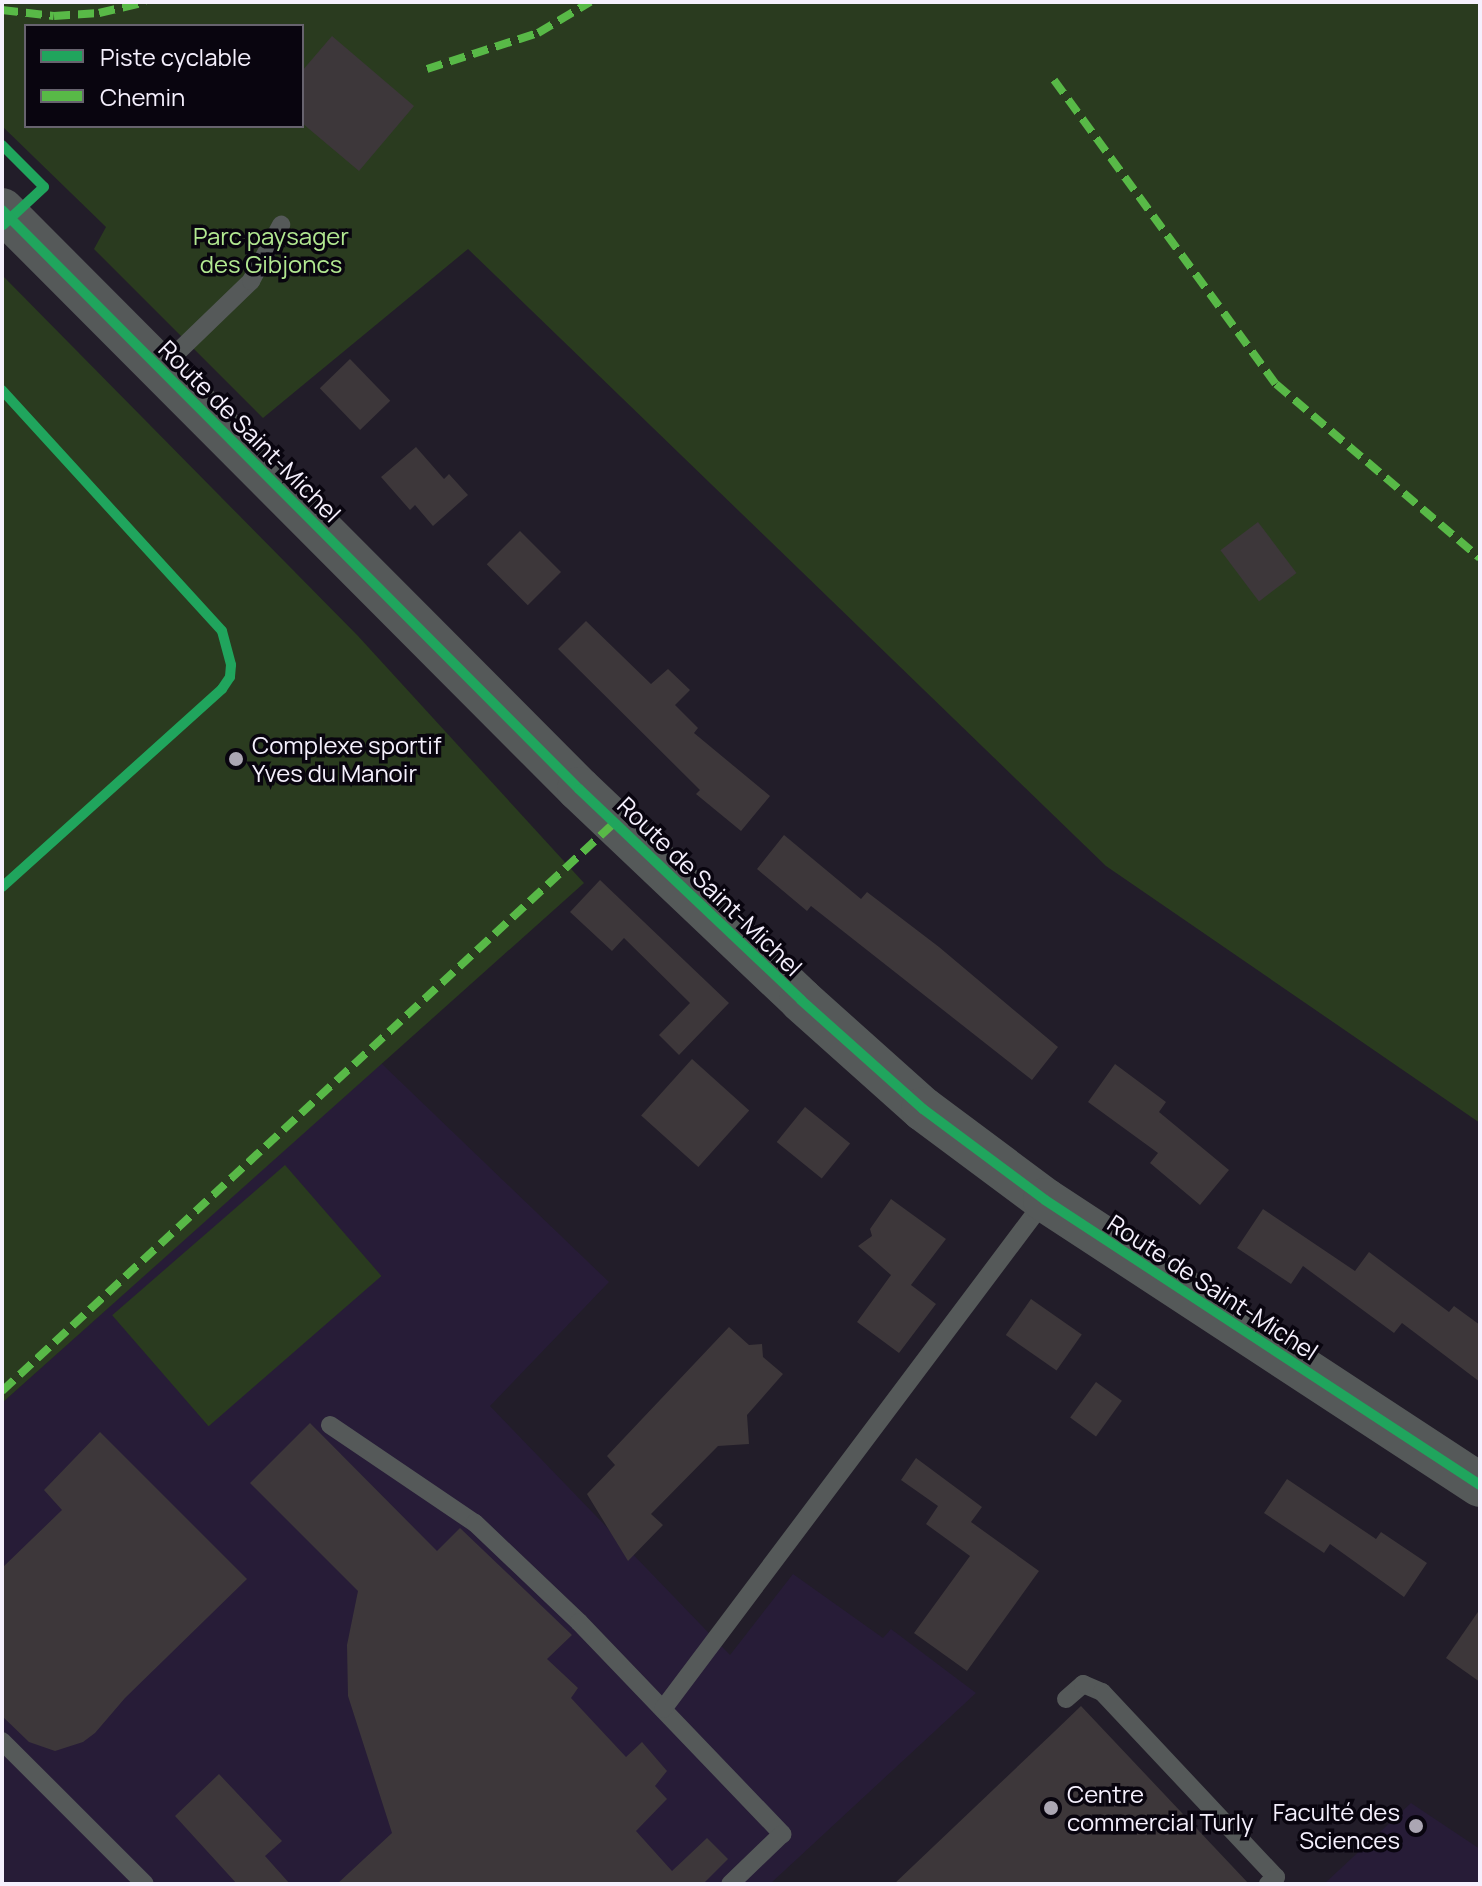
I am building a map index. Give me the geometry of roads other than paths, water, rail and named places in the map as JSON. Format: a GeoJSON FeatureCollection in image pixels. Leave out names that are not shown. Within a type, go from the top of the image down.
{"type":"FeatureCollection","features":[{"type":"Feature","properties":{"kind":"street","name":"Route de Saint-Michel"},"geometry":{"type":"LineString","coordinates":[[2,210],[579,789],[801,1000],[923,1109],[1045,1200],[1480,1485]]}},
{"type":"Feature","properties":{"kind":"lane"},"geometry":{"type":"LineString","coordinates":[[160,369],[251,281],[281,225]]}},
{"type":"Feature","properties":{"kind":"lane"},"geometry":{"type":"LineString","coordinates":[[663,1709],[1045,1200]]}},
{"type":"Feature","properties":{"kind":"lane"},"geometry":{"type":"LineString","coordinates":[[330,1425],[475,1523],[663,1709],[782,1834],[730,1884]]}},
{"type":"Feature","properties":{"kind":"lane"},"geometry":{"type":"LineString","coordinates":[[1066,1699],[1083,1684],[1102,1692],[1276,1877],[1268,1884]]}},
{"type":"Feature","properties":{"kind":"lane"},"geometry":{"type":"LineString","coordinates":[[2,1741],[145,1884]]}},
{"type":"Feature","properties":{"kind":"place","name":"Complexe sportif Yves du Manoir"},"geometry":{"type":"Point","coordinates":[236,759]}},
{"type":"Feature","properties":{"kind":"place","name":"Centre commercial Turly"},"geometry":{"type":"Point","coordinates":[1051,1808]}},
{"type":"Feature","properties":{"kind":"place","name":"Faculté des Sciences"},"geometry":{"type":"Point","coordinates":[1416,1826]}},
{"type":"Feature","properties":{"kind":"park label","name":"Parc paysager des Gibjoncs"},"geometry":{"type":"Point","coordinates":[271,250]}}]}
